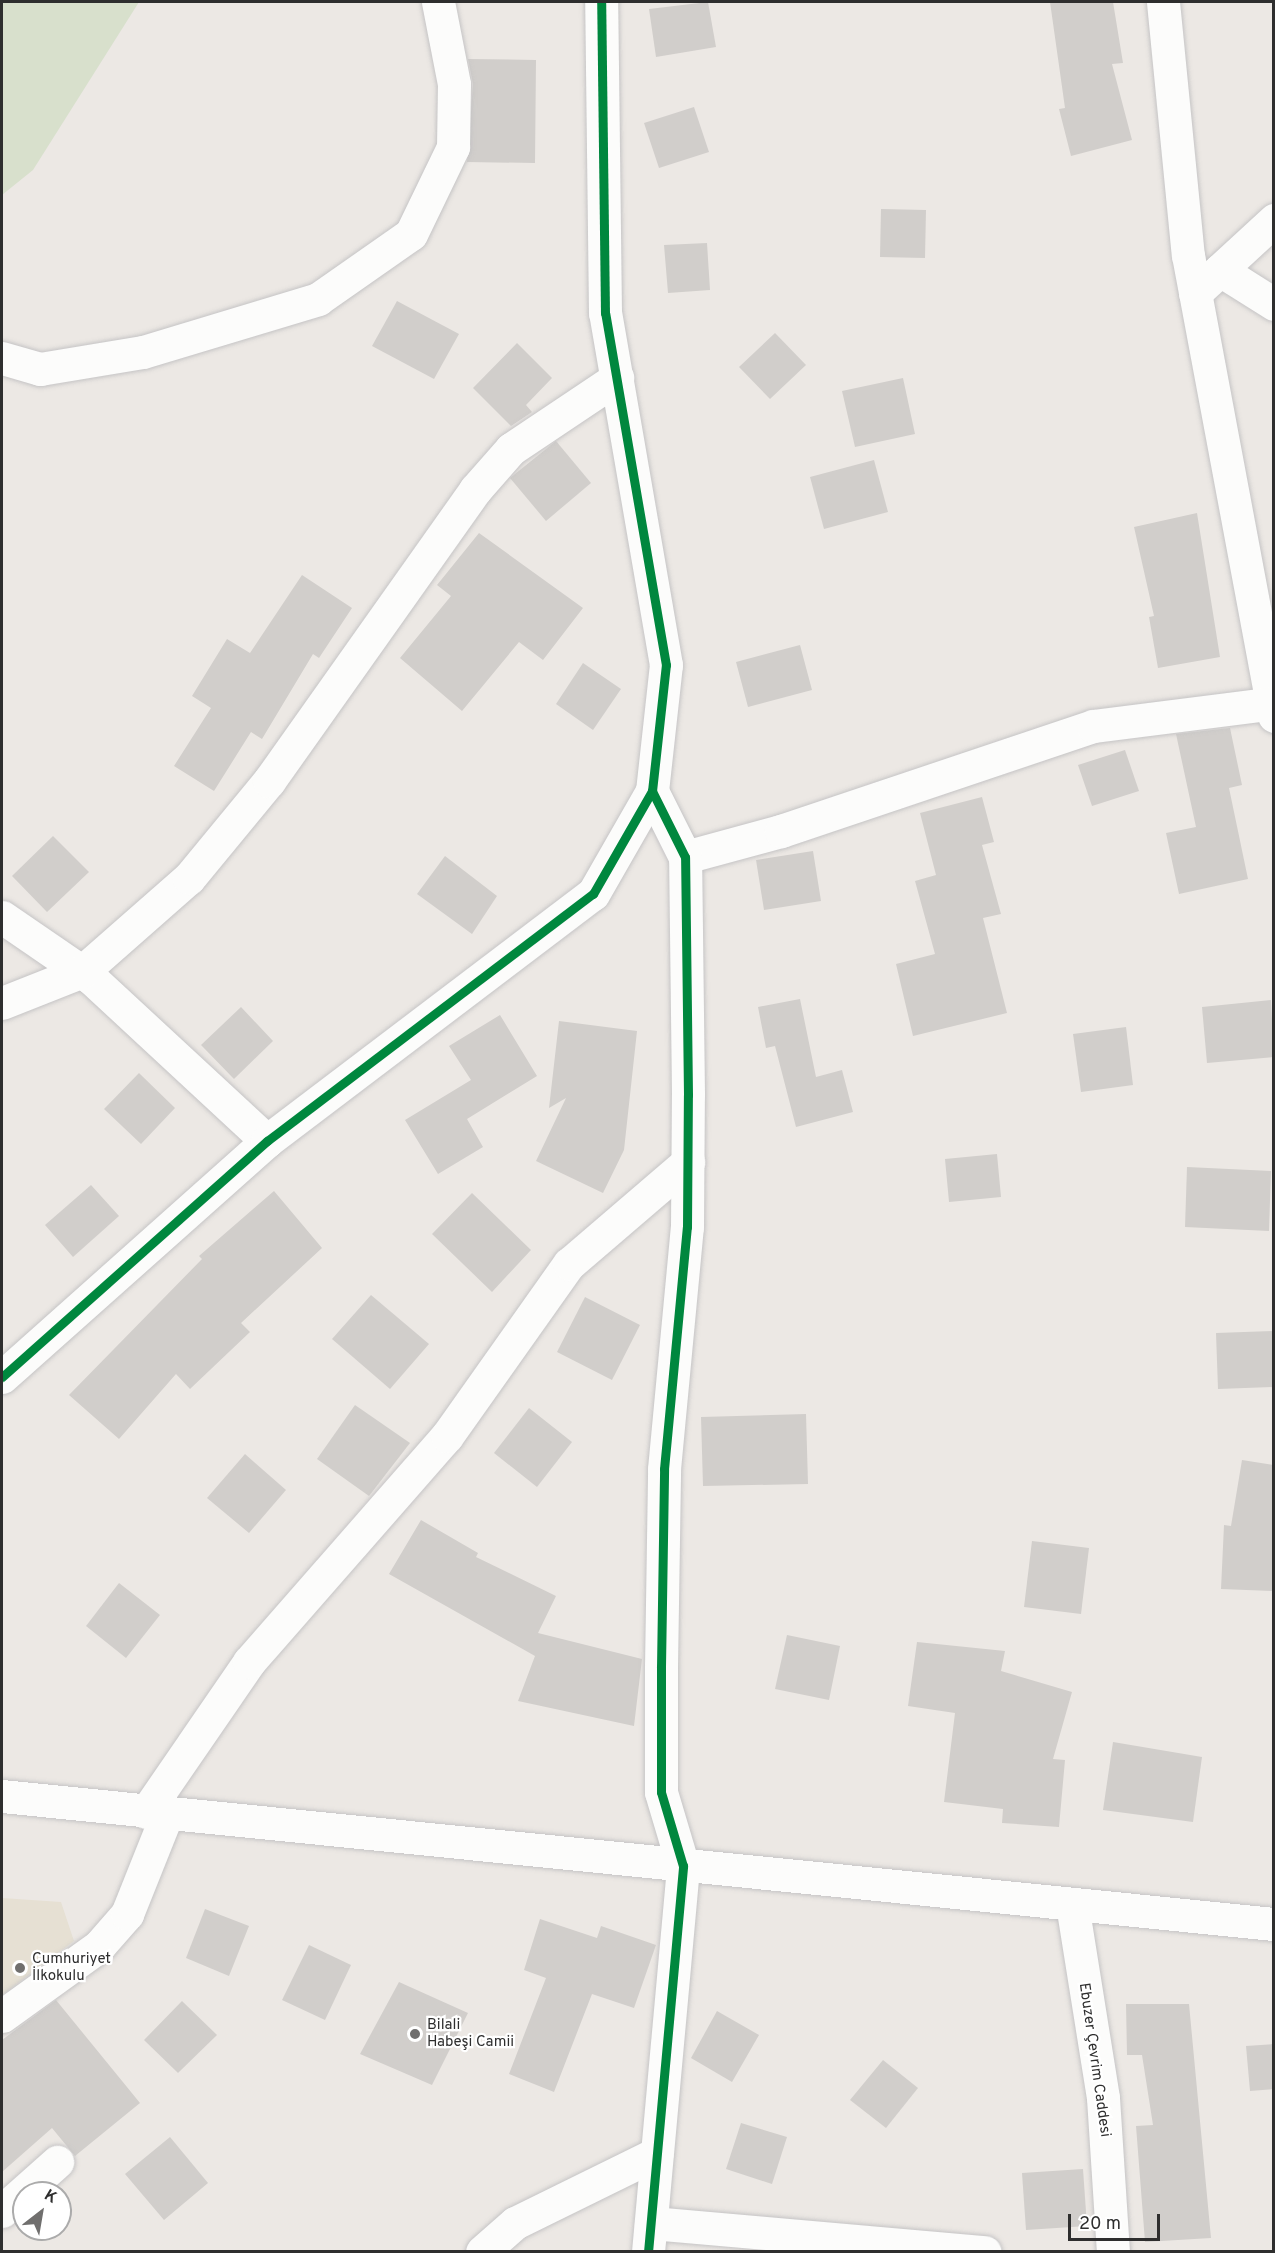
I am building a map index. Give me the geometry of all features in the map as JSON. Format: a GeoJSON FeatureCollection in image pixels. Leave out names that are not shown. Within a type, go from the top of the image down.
{"type":"FeatureCollection","features":[{"type":"Feature","properties":{"kind":"street"},"geometry":{"type":"LineString","coordinates":[[2,358],[40,369],[142,352],[318,299],[411,234],[453,147],[454,84],[438,2]]}},
{"type":"Feature","properties":{"kind":"street"},"geometry":{"type":"LineString","coordinates":[[2,1377],[267,1141],[593,894],[652,790],[666,665],[605,313],[601,2]]}},
{"type":"Feature","properties":{"kind":"street"},"geometry":{"type":"LineString","coordinates":[[685,857],[781,831],[1093,726],[1273,707],[1195,293],[1163,2]]}},
{"type":"Feature","properties":{"kind":"street"},"geometry":{"type":"LineString","coordinates":[[1195,293],[1274,220]]}},
{"type":"Feature","properties":{"kind":"street"},"geometry":{"type":"LineString","coordinates":[[1220,270],[1274,304]]}},
{"type":"Feature","properties":{"kind":"street"},"geometry":{"type":"LineString","coordinates":[[2,1003],[82,971],[189,878],[269,781],[444,532],[512,449],[617,378]]}},
{"type":"Feature","properties":{"kind":"street"},"geometry":{"type":"LineString","coordinates":[[652,790],[685,857],[688,1162],[687,1227],[664,1469],[661,1667],[661,1792],[683,1866],[649,2237],[985,2252]]}},
{"type":"Feature","properties":{"kind":"street"},"geometry":{"type":"LineString","coordinates":[[2,917],[82,971],[267,1141]]}},
{"type":"Feature","properties":{"kind":"street"},"geometry":{"type":"LineString","coordinates":[[2,2016],[99,1946],[126,1914],[157,1813],[249,1662],[447,1436],[569,1264],[688,1162]]}},
{"type":"Feature","properties":{"kind":"street"},"geometry":{"type":"LineString","coordinates":[[2,1796],[1274,1924]]}},
{"type":"Feature","properties":{"kind":"street","name":"Ebuzer Çevrim Caddesi"},"geometry":{"type":"LineString","coordinates":[[1072,1904],[1103,2098],[1113,2252]]}},
{"type":"Feature","properties":{"kind":"street"},"geometry":{"type":"LineString","coordinates":[[482,2252],[515,2223],[657,2153]]}},
{"type":"Feature","properties":{"kind":"street"},"geometry":{"type":"LineString","coordinates":[[2,2211],[57,2162]]}},
{"type":"Feature","properties":{"kind":"shaded area","name":"Cumhuriyet İlkokulu"},"geometry":{"type":"Polygon","coordinates":[[[2,1898],[61,1902],[74,1941],[2,1995],[2,1898]]]}},
{"type":"Feature","properties":{"kind":"green space"},"geometry":{"type":"Polygon","coordinates":[[[2,2],[139,2],[33,170],[2,195],[2,2]]]}},
{"type":"Feature","properties":{"kind":"building"},"geometry":{"type":"Polygon","coordinates":[[[708,2],[716,47],[656,57],[649,9],[708,2]]]}},
{"type":"Feature","properties":{"kind":"building"},"geometry":{"type":"Polygon","coordinates":[[[1050,2],[1113,2],[1123,63],[1112,64],[1132,140],[1071,156],[1059,109],[1065,108],[1050,2]]]}},
{"type":"Feature","properties":{"kind":"building"},"geometry":{"type":"Polygon","coordinates":[[[468,59],[536,60],[535,163],[467,162],[473,84],[468,59]]]}},
{"type":"Feature","properties":{"kind":"building"},"geometry":{"type":"Polygon","coordinates":[[[694,107],[709,152],[659,168],[644,123],[694,107]]]}},
{"type":"Feature","properties":{"kind":"building"},"geometry":{"type":"Polygon","coordinates":[[[881,209],[926,210],[925,258],[880,257],[881,209]]]}},
{"type":"Feature","properties":{"kind":"building"},"geometry":{"type":"Polygon","coordinates":[[[707,243],[710,290],[668,293],[664,245],[707,243]]]}},
{"type":"Feature","properties":{"kind":"building"},"geometry":{"type":"Polygon","coordinates":[[[397,301],[459,334],[434,379],[372,346],[397,301]]]}},
{"type":"Feature","properties":{"kind":"building"},"geometry":{"type":"Polygon","coordinates":[[[775,333],[806,365],[770,399],[739,367],[775,333]]]}},
{"type":"Feature","properties":{"kind":"building"},"geometry":{"type":"Polygon","coordinates":[[[517,343],[552,378],[526,405],[532,412],[511,426],[473,388],[517,343]]]}},
{"type":"Feature","properties":{"kind":"building"},"geometry":{"type":"Polygon","coordinates":[[[903,378],[915,434],[855,447],[842,391],[903,378]]]}},
{"type":"Feature","properties":{"kind":"building"},"geometry":{"type":"Polygon","coordinates":[[[556,441],[591,483],[546,521],[510,478],[556,441]]]}},
{"type":"Feature","properties":{"kind":"building"},"geometry":{"type":"Polygon","coordinates":[[[874,460],[888,512],[824,529],[810,477],[874,460]]]}},
{"type":"Feature","properties":{"kind":"building"},"geometry":{"type":"Polygon","coordinates":[[[1197,513],[1220,657],[1158,668],[1149,617],[1154,616],[1134,527],[1197,513]]]}},
{"type":"Feature","properties":{"kind":"building"},"geometry":{"type":"Polygon","coordinates":[[[479,533],[583,608],[543,660],[519,642],[462,711],[400,658],[451,596],[437,585],[479,533]]]}},
{"type":"Feature","properties":{"kind":"building"},"geometry":{"type":"Polygon","coordinates":[[[302,575],[352,608],[319,658],[313,654],[262,739],[251,732],[214,791],[174,766],[211,708],[192,696],[227,639],[250,653],[302,575]]]}},
{"type":"Feature","properties":{"kind":"building"},"geometry":{"type":"Polygon","coordinates":[[[800,645],[812,690],[748,707],[736,662],[800,645]]]}},
{"type":"Feature","properties":{"kind":"building"},"geometry":{"type":"Polygon","coordinates":[[[583,663],[621,689],[593,730],[556,704],[583,663]]]}},
{"type":"Feature","properties":{"kind":"building"},"geometry":{"type":"Polygon","coordinates":[[[1230,728],[1242,785],[1229,788],[1248,879],[1179,894],[1166,833],[1196,827],[1176,734],[1230,728]]]}},
{"type":"Feature","properties":{"kind":"building"},"geometry":{"type":"Polygon","coordinates":[[[1125,750],[1139,791],[1092,806],[1078,765],[1125,750]]]}},
{"type":"Feature","properties":{"kind":"building"},"geometry":{"type":"Polygon","coordinates":[[[982,797],[994,842],[982,845],[1001,914],[983,918],[1007,1013],[913,1036],[896,964],[935,954],[915,881],[936,875],[920,813],[982,797]]]}},
{"type":"Feature","properties":{"kind":"building"},"geometry":{"type":"Polygon","coordinates":[[[53,836],[89,872],[47,912],[12,876],[53,836]]]}},
{"type":"Feature","properties":{"kind":"building"},"geometry":{"type":"Polygon","coordinates":[[[813,851],[821,901],[764,910],[756,860],[813,851]]]}},
{"type":"Feature","properties":{"kind":"building"},"geometry":{"type":"Polygon","coordinates":[[[445,856],[497,896],[472,934],[417,894],[445,856]]]}},
{"type":"Feature","properties":{"kind":"building"},"geometry":{"type":"Polygon","coordinates":[[[800,999],[816,1077],[842,1070],[853,1112],[796,1127],[775,1046],[766,1048],[758,1007],[800,999]]]}},
{"type":"Feature","properties":{"kind":"building"},"geometry":{"type":"Polygon","coordinates":[[[1271,1000],[1274,1057],[1207,1063],[1202,1007],[1271,1000]]]}},
{"type":"Feature","properties":{"kind":"building"},"geometry":{"type":"Polygon","coordinates":[[[241,1007],[273,1041],[234,1079],[201,1045],[241,1007]]]}},
{"type":"Feature","properties":{"kind":"building"},"geometry":{"type":"Polygon","coordinates":[[[500,1015],[537,1076],[467,1119],[483,1147],[438,1174],[405,1120],[471,1080],[449,1046],[500,1015]]]}},
{"type":"Feature","properties":{"kind":"building"},"geometry":{"type":"Polygon","coordinates":[[[559,1021],[637,1031],[624,1150],[603,1193],[536,1161],[566,1098],[549,1108],[559,1021]]]}},
{"type":"Feature","properties":{"kind":"building"},"geometry":{"type":"Polygon","coordinates":[[[1126,1027],[1133,1085],[1081,1092],[1073,1034],[1126,1027]]]}},
{"type":"Feature","properties":{"kind":"building"},"geometry":{"type":"Polygon","coordinates":[[[139,1073],[175,1108],[141,1144],[104,1109],[139,1073]]]}},
{"type":"Feature","properties":{"kind":"building"},"geometry":{"type":"Polygon","coordinates":[[[997,1154],[1001,1197],[949,1202],[945,1159],[997,1154]]]}},
{"type":"Feature","properties":{"kind":"building"},"geometry":{"type":"Polygon","coordinates":[[[1187,1167],[1271,1171],[1269,1231],[1185,1227],[1187,1167]]]}},
{"type":"Feature","properties":{"kind":"building"},"geometry":{"type":"Polygon","coordinates":[[[91,1185],[119,1216],[73,1257],[45,1225],[91,1185]]]}},
{"type":"Feature","properties":{"kind":"building"},"geometry":{"type":"Polygon","coordinates":[[[274,1191],[322,1248],[241,1323],[250,1332],[190,1389],[176,1374],[119,1439],[69,1395],[202,1259],[199,1256],[274,1191]]]}},
{"type":"Feature","properties":{"kind":"building"},"geometry":{"type":"Polygon","coordinates":[[[472,1193],[531,1250],[492,1292],[432,1234],[472,1193]]]}},
{"type":"Feature","properties":{"kind":"building"},"geometry":{"type":"Polygon","coordinates":[[[371,1295],[429,1344],[390,1389],[332,1339],[371,1295]]]}},
{"type":"Feature","properties":{"kind":"building"},"geometry":{"type":"Polygon","coordinates":[[[585,1297],[640,1325],[612,1380],[557,1352],[585,1297]]]}},
{"type":"Feature","properties":{"kind":"building"},"geometry":{"type":"Polygon","coordinates":[[[1274,1331],[1274,1387],[1218,1389],[1216,1333],[1274,1331]]]}},
{"type":"Feature","properties":{"kind":"building"},"geometry":{"type":"Polygon","coordinates":[[[355,1405],[410,1443],[369,1496],[317,1459],[355,1405]]]}},
{"type":"Feature","properties":{"kind":"building"},"geometry":{"type":"Polygon","coordinates":[[[529,1408],[572,1442],[537,1487],[494,1453],[529,1408]]]}},
{"type":"Feature","properties":{"kind":"building"},"geometry":{"type":"Polygon","coordinates":[[[806,1414],[808,1484],[703,1486],[701,1417],[806,1414]]]}},
{"type":"Feature","properties":{"kind":"building"},"geometry":{"type":"Polygon","coordinates":[[[245,1454],[286,1490],[249,1533],[207,1498],[245,1454]]]}},
{"type":"Feature","properties":{"kind":"building"},"geometry":{"type":"Polygon","coordinates":[[[1242,1460],[1274,1465],[1274,1591],[1221,1589],[1224,1525],[1231,1526],[1242,1460]]]}},
{"type":"Feature","properties":{"kind":"building"},"geometry":{"type":"Polygon","coordinates":[[[421,1520],[478,1553],[476,1557],[556,1596],[538,1633],[642,1659],[634,1726],[518,1701],[535,1656],[389,1574],[421,1520]]]}},
{"type":"Feature","properties":{"kind":"building"},"geometry":{"type":"Polygon","coordinates":[[[1032,1541],[1089,1548],[1081,1614],[1024,1607],[1032,1541]]]}},
{"type":"Feature","properties":{"kind":"building"},"geometry":{"type":"Polygon","coordinates":[[[119,1583],[160,1615],[126,1658],[86,1626],[119,1583]]]}},
{"type":"Feature","properties":{"kind":"building"},"geometry":{"type":"Polygon","coordinates":[[[787,1635],[840,1646],[829,1700],[775,1689],[787,1635]]]}},
{"type":"Feature","properties":{"kind":"building"},"geometry":{"type":"Polygon","coordinates":[[[917,1642],[1005,1651],[1001,1671],[1072,1692],[1053,1759],[1065,1760],[1059,1827],[1002,1823],[1003,1809],[944,1802],[955,1713],[908,1706],[917,1642]]]}},
{"type":"Feature","properties":{"kind":"building"},"geometry":{"type":"Polygon","coordinates":[[[1113,1742],[1202,1757],[1193,1822],[1103,1810],[1113,1742]]]}},
{"type":"Feature","properties":{"kind":"building"},"geometry":{"type":"Polygon","coordinates":[[[205,1909],[249,1926],[229,1976],[186,1958],[205,1909]]]}},
{"type":"Feature","properties":{"kind":"building"},"geometry":{"type":"Polygon","coordinates":[[[540,1919],[597,1938],[601,1926],[656,1945],[634,2008],[592,1994],[554,2092],[509,2074],[546,1978],[524,1970],[540,1919]]]}},
{"type":"Feature","properties":{"kind":"building"},"geometry":{"type":"Polygon","coordinates":[[[309,1945],[351,1965],[325,2020],[282,2000],[309,1945]]]}},
{"type":"Feature","properties":{"kind":"building","name":"Bilali Habeşi Camii"},"geometry":{"type":"Polygon","coordinates":[[[399,1982],[468,2013],[432,2085],[360,2054],[399,1982]]]}},
{"type":"Feature","properties":{"kind":"building"},"geometry":{"type":"Polygon","coordinates":[[[56,2000],[140,2103],[75,2156],[52,2128],[2,2172],[2,2040],[56,2000]]]}},
{"type":"Feature","properties":{"kind":"building"},"geometry":{"type":"Polygon","coordinates":[[[182,2001],[217,2035],[178,2073],[144,2040],[182,2001]]]}},
{"type":"Feature","properties":{"kind":"building"},"geometry":{"type":"Polygon","coordinates":[[[1126,2004],[1189,2004],[1211,2238],[1145,2242],[1136,2126],[1153,2125],[1142,2055],[1127,2055],[1126,2004]]]}},
{"type":"Feature","properties":{"kind":"building"},"geometry":{"type":"Polygon","coordinates":[[[717,2011],[759,2035],[732,2082],[691,2058],[717,2011]]]}},
{"type":"Feature","properties":{"kind":"building"},"geometry":{"type":"Polygon","coordinates":[[[1274,2044],[1274,2089],[1250,2091],[1246,2046],[1274,2044]]]}},
{"type":"Feature","properties":{"kind":"building"},"geometry":{"type":"Polygon","coordinates":[[[883,2060],[918,2088],[886,2128],[850,2100],[883,2060]]]}},
{"type":"Feature","properties":{"kind":"building"},"geometry":{"type":"Polygon","coordinates":[[[741,2123],[787,2137],[772,2184],[726,2169],[741,2123]]]}},
{"type":"Feature","properties":{"kind":"building"},"geometry":{"type":"Polygon","coordinates":[[[170,2137],[208,2183],[164,2220],[125,2174],[170,2137]]]}},
{"type":"Feature","properties":{"kind":"building"},"geometry":{"type":"Polygon","coordinates":[[[1083,2169],[1087,2226],[1026,2230],[1022,2173],[1083,2169]]]}},
{"type":"Feature","properties":{"kind":"cycle path"},"geometry":{"type":"LineString","coordinates":[[2,1377],[267,1141],[593,894],[652,791],[666,665],[605,313],[601,2]]}},
{"type":"Feature","properties":{"kind":"cycle path"},"geometry":{"type":"LineString","coordinates":[[648,2252],[683,1866],[661,1792],[661,1667],[664,1469],[687,1227],[688,1095],[685,857],[652,791]]}},
{"type":"Feature","properties":{"kind":"place","name":"Cumhuriyet İlkokulu"},"geometry":{"type":"Point","coordinates":[20,1968]}},
{"type":"Feature","properties":{"kind":"place","name":"Bilali Habeşi Camii"},"geometry":{"type":"Point","coordinates":[415,2034]}}]}
